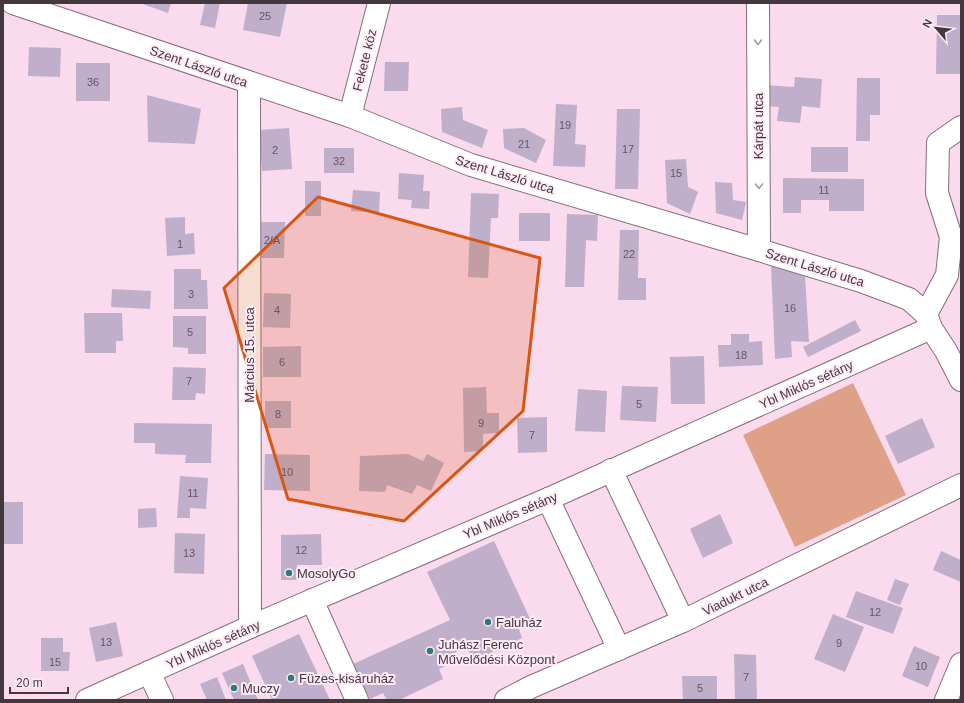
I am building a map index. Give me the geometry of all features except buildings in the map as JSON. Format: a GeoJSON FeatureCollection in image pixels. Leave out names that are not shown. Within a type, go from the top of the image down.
{"type":"FeatureCollection","features":[{"type":"Feature","properties":{"kind":"street","name":"Szent László utca"},"geometry":{"type":"LineString","coordinates":[[13,3],[350,116],[471,165],[861,281],[909,299],[953,347],[961,380]]}},
{"type":"Feature","properties":{"kind":"street","name":"Fekete köz"},"geometry":{"type":"LineString","coordinates":[[350,116],[379,3]]}},
{"type":"Feature","properties":{"kind":"street","name":"Kárpát utca"},"geometry":{"type":"LineString","coordinates":[[758,3],[759,250]]}},
{"type":"Feature","properties":{"kind":"street","name":"Március 15. utca"},"geometry":{"type":"LineString","coordinates":[[249,83],[250,627]]}},
{"type":"Feature","properties":{"kind":"street"},"geometry":{"type":"LineString","coordinates":[[928,321],[947,275],[951,237],[937,193],[938,143],[961,127]]}},
{"type":"Feature","properties":{"kind":"street","name":"Ybl Miklós sétány"},"geometry":{"type":"LineString","coordinates":[[88,700],[250,627],[548,499],[928,321]]}},
{"type":"Feature","properties":{"kind":"street"},"geometry":{"type":"LineString","coordinates":[[611,470],[683,621]]}},
{"type":"Feature","properties":{"kind":"street","name":"Viadukt utca"},"geometry":{"type":"LineString","coordinates":[[506,700],[531,687],[683,621],[961,485]]}},
{"type":"Feature","properties":{"kind":"street"},"geometry":{"type":"LineString","coordinates":[[548,499],[619,649]]}},
{"type":"Feature","properties":{"kind":"street"},"geometry":{"type":"LineString","coordinates":[[312,600],[357,700]]}},
{"type":"Feature","properties":{"kind":"street"},"geometry":{"type":"LineString","coordinates":[[946,700],[961,664]]}},
{"type":"Feature","properties":{"kind":"street"},"geometry":{"type":"LineString","coordinates":[[149,672],[162,700]]}},
{"type":"Feature","properties":{"kind":"highlighted area"},"geometry":{"type":"Polygon","coordinates":[[[318,197],[540,258],[523,411],[404,521],[288,499],[224,288],[318,197]]]}},
{"type":"Feature","properties":{"kind":"shaded area"},"geometry":{"type":"Polygon","coordinates":[[[853,383],[906,495],[795,547],[743,435],[853,383]]]}},
{"type":"Feature","properties":{"kind":"place","name":"MosolyGo"},"geometry":{"type":"Point","coordinates":[289,573]}},
{"type":"Feature","properties":{"kind":"place","name":"Faluház"},"geometry":{"type":"Point","coordinates":[488,622]}},
{"type":"Feature","properties":{"kind":"place","name":"Juhász Ferenc Művelődési Központ"},"geometry":{"type":"Point","coordinates":[430,651]}},
{"type":"Feature","properties":{"kind":"place","name":"Füzes-kisáruház"},"geometry":{"type":"Point","coordinates":[291,678]}},
{"type":"Feature","properties":{"kind":"place","name":"Muczy"},"geometry":{"type":"Point","coordinates":[234,688]}}]}
